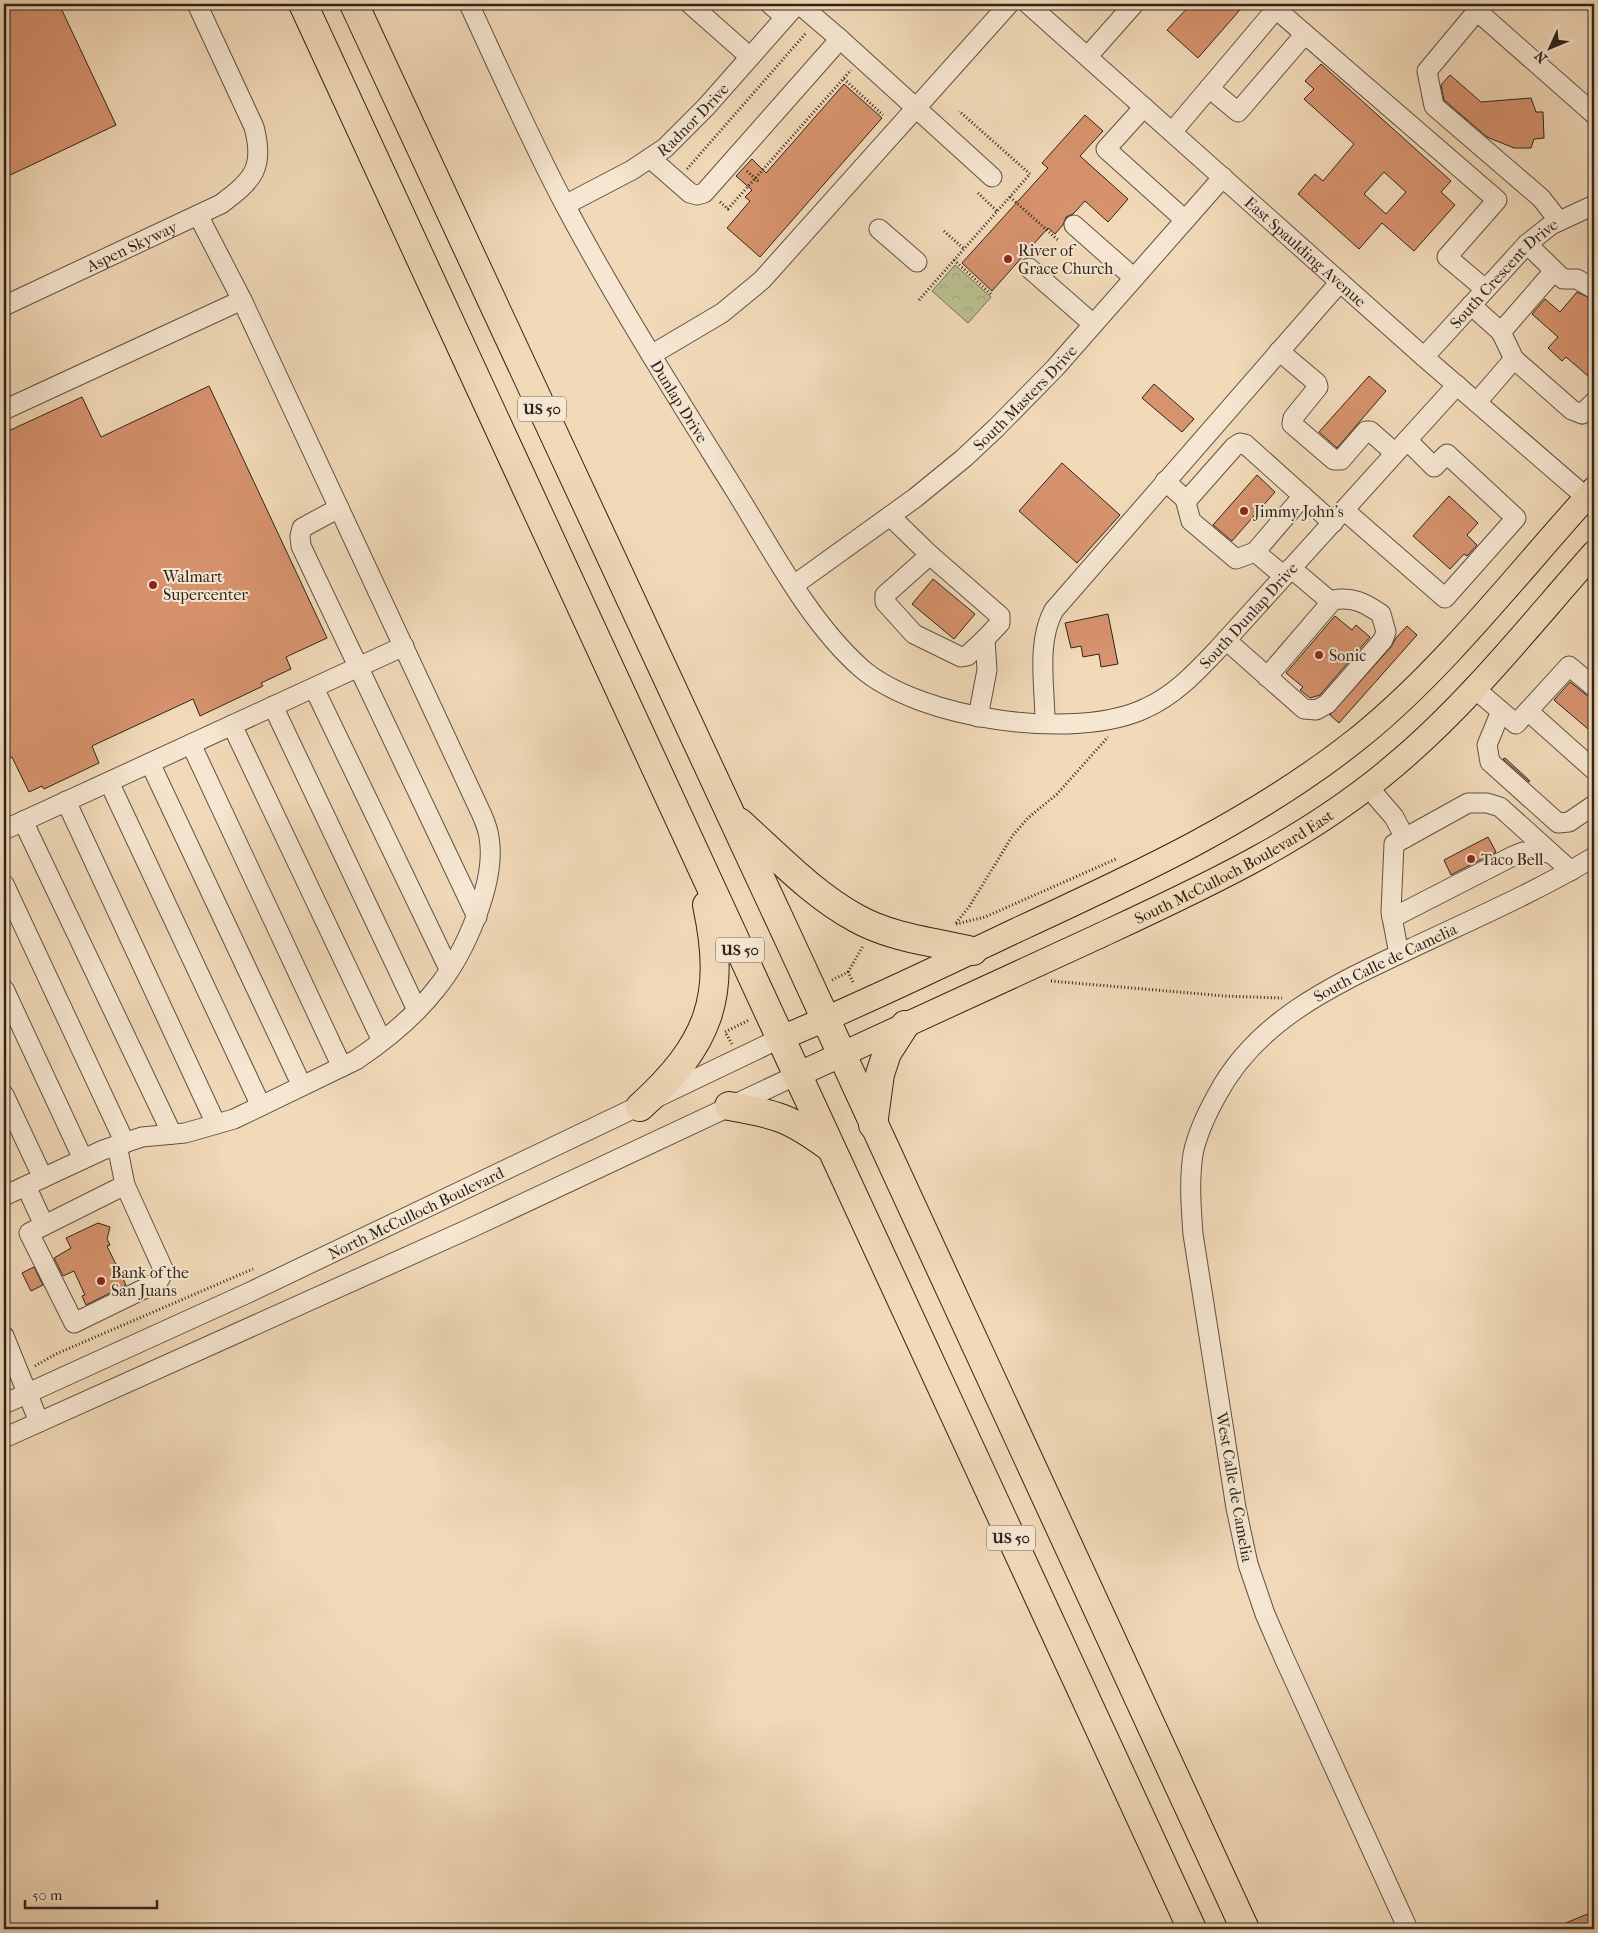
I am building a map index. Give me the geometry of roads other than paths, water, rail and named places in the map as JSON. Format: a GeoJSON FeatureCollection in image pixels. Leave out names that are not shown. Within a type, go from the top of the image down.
{"type":"FeatureCollection","features":[{"type":"Feature","properties":{"kind":"highway","name":"US 50"},"geometry":{"type":"LineString","coordinates":[[303,4],[829,1147],[1192,1929]]}},
{"type":"Feature","properties":{"kind":"highway","name":"US 50"},"geometry":{"type":"LineString","coordinates":[[354,4],[826,1020],[1245,1929]]}},
{"type":"Feature","properties":{"kind":"highway"},"geometry":{"type":"LineString","coordinates":[[730,815],[826,900],[857,919],[886,931],[973,951]]}},
{"type":"Feature","properties":{"kind":"highway"},"geometry":{"type":"LineString","coordinates":[[640,1107],[666,1083],[700,1038],[714,996],[716,958],[714,936],[698,862]]}},
{"type":"Feature","properties":{"kind":"highway"},"geometry":{"type":"LineString","coordinates":[[873,1125],[880,1074],[887,1053],[905,1025]]}},
{"type":"Feature","properties":{"kind":"highway"},"geometry":{"type":"LineString","coordinates":[[729,1106],[784,1118],[801,1126],[829,1147]]}},
{"type":"Feature","properties":{"kind":"main road"},"geometry":{"type":"LineString","coordinates":[[826,1020],[1107,889],[1196,843],[1274,798],[1339,753],[1382,718],[1429,673],[1592,497]]}},
{"type":"Feature","properties":{"kind":"main road","name":"South McCulloch Boulevard East"},"geometry":{"type":"LineString","coordinates":[[797,1075],[1244,866],[1320,822],[1368,787],[1430,733],[1474,688],[1594,553]]}},
{"type":"Feature","properties":{"kind":"main road","name":"North McCulloch Boulevard"},"geometry":{"type":"LineString","coordinates":[[780,1038],[826,1020]]}},
{"type":"Feature","properties":{"kind":"street","name":"Aspen Skyway"},"geometry":{"type":"LineString","coordinates":[[4,306],[198,216],[220,204],[244,187],[258,160],[259,146],[254,127],[197,4]]}},
{"type":"Feature","properties":{"kind":"street","name":"Dunlap Drive"},"geometry":{"type":"LineString","coordinates":[[469,4],[565,206],[651,355],[794,585],[842,648],[867,673],[916,700],[978,717]]}},
{"type":"Feature","properties":{"kind":"street"},"geometry":{"type":"LineString","coordinates":[[690,4],[750,57]]}},
{"type":"Feature","properties":{"kind":"street"},"geometry":{"type":"LineString","coordinates":[[770,4],[794,8],[818,20],[992,177]]}},
{"type":"Feature","properties":{"kind":"street"},"geometry":{"type":"LineString","coordinates":[[651,355],[722,313],[762,280],[1009,4]]}},
{"type":"Feature","properties":{"kind":"street","name":"East Spaulding Avenue"},"geometry":{"type":"LineString","coordinates":[[1028,4],[1424,357],[1592,497]]}},
{"type":"Feature","properties":{"kind":"street"},"geometry":{"type":"LineString","coordinates":[[1088,56],[1134,4]]}},
{"type":"Feature","properties":{"kind":"street","name":"Radnor Drive"},"geometry":{"type":"LineString","coordinates":[[565,206],[650,158],[683,131],[794,8]]}},
{"type":"Feature","properties":{"kind":"street"},"geometry":{"type":"LineString","coordinates":[[1172,132],[1276,9],[1497,200],[1447,257],[1485,289]]}},
{"type":"Feature","properties":{"kind":"street"},"geometry":{"type":"LineString","coordinates":[[1559,221],[1541,198],[1434,106],[1427,71],[1477,11],[1594,114]]}},
{"type":"Feature","properties":{"kind":"street"},"geometry":{"type":"LineString","coordinates":[[1209,88],[1238,112],[1305,34]]}},
{"type":"Feature","properties":{"kind":"street"},"geometry":{"type":"LineString","coordinates":[[650,158],[690,193],[698,195],[707,190],[840,39]]}},
{"type":"Feature","properties":{"kind":"street"},"geometry":{"type":"LineString","coordinates":[[1144,107],[1106,148],[1185,220]]}},
{"type":"Feature","properties":{"kind":"street","name":"South Masters Drive"},"geometry":{"type":"LineString","coordinates":[[794,585],[950,470],[996,428],[1093,324],[1223,177]]}},
{"type":"Feature","properties":{"kind":"street","name":"South Crescent Drive"},"geometry":{"type":"LineString","coordinates":[[1424,357],[1528,244],[1559,221],[1594,204]]}},
{"type":"Feature","properties":{"kind":"street"},"geometry":{"type":"LineString","coordinates":[[4,1196],[83,1159],[121,1144],[142,1137],[185,1133],[234,1118],[356,1060],[382,1041],[417,1010],[437,989],[477,917],[488,869],[489,838],[482,815],[242,300],[198,216]]}},
{"type":"Feature","properties":{"kind":"street"},"geometry":{"type":"LineString","coordinates":[[1074,225],[1134,278]]}},
{"type":"Feature","properties":{"kind":"street"},"geometry":{"type":"LineString","coordinates":[[879,229],[917,262]]}},
{"type":"Feature","properties":{"kind":"street"},"geometry":{"type":"LineString","coordinates":[[1528,244],[1558,275],[1576,279],[1594,289]]}},
{"type":"Feature","properties":{"kind":"street"},"geometry":{"type":"LineString","coordinates":[[1029,268],[1093,324]]}},
{"type":"Feature","properties":{"kind":"street"},"geometry":{"type":"LineString","coordinates":[[1501,332],[1558,275]]}},
{"type":"Feature","properties":{"kind":"street"},"geometry":{"type":"LineString","coordinates":[[1045,722],[1044,648],[1046,629],[1051,615],[1070,589],[1340,282]]}},
{"type":"Feature","properties":{"kind":"street"},"geometry":{"type":"LineString","coordinates":[[4,410],[242,300]]}},
{"type":"Feature","properties":{"kind":"street"},"geometry":{"type":"LineString","coordinates":[[1471,305],[1501,332],[1514,359],[1572,410],[1582,414],[1594,402]]}},
{"type":"Feature","properties":{"kind":"street"},"geometry":{"type":"LineString","coordinates":[[1185,499],[1190,498],[1240,443],[1245,444],[1303,496],[1338,516],[1445,598],[1516,518],[1447,454],[1434,468],[1401,446],[1370,431],[1366,431],[1341,460],[1334,460],[1292,424],[1292,418],[1318,387],[1317,383],[1279,351]]}},
{"type":"Feature","properties":{"kind":"street"},"geometry":{"type":"LineString","coordinates":[[1477,402],[1514,359]]}},
{"type":"Feature","properties":{"kind":"street","name":"South Dunlap Drive"},"geometry":{"type":"LineString","coordinates":[[978,717],[1045,722],[1091,722],[1123,716],[1147,708],[1174,692],[1226,640],[1457,385]]}},
{"type":"Feature","properties":{"kind":"street"},"geometry":{"type":"LineString","coordinates":[[1165,481],[1185,499],[1191,521],[1232,557],[1240,558],[1255,552],[1303,496]]}},
{"type":"Feature","properties":{"kind":"street"},"geometry":{"type":"LineString","coordinates":[[339,508],[302,528],[300,536],[301,546],[477,917]]}},
{"type":"Feature","properties":{"kind":"street"},"geometry":{"type":"LineString","coordinates":[[890,516],[930,555],[1000,616],[1000,622],[967,656],[962,657],[914,634],[884,602],[885,595],[930,555]]}},
{"type":"Feature","properties":{"kind":"street"},"geometry":{"type":"LineString","coordinates":[[1255,552],[1331,602]]}},
{"type":"Feature","properties":{"kind":"street"},"geometry":{"type":"LineString","coordinates":[[1226,640],[1267,677],[1304,708],[1316,710],[1327,704],[1383,640],[1386,632],[1381,614],[1365,603],[1347,597],[1331,602],[1267,677]]}},
{"type":"Feature","properties":{"kind":"street"},"geometry":{"type":"LineString","coordinates":[[978,717],[987,670],[985,639]]}},
{"type":"Feature","properties":{"kind":"street"},"geometry":{"type":"LineString","coordinates":[[4,830],[404,646]]}},
{"type":"Feature","properties":{"kind":"street"},"geometry":{"type":"LineString","coordinates":[[1474,688],[1516,724],[1569,666],[1594,687]]}},
{"type":"Feature","properties":{"kind":"street"},"geometry":{"type":"LineString","coordinates":[[314,688],[449,968]]}},
{"type":"Feature","properties":{"kind":"street"},"geometry":{"type":"LineString","coordinates":[[274,706],[417,1010]]}},
{"type":"Feature","properties":{"kind":"street"},"geometry":{"type":"LineString","coordinates":[[1501,711],[1487,745],[1490,762],[1558,823],[1569,822],[1594,806]]}},
{"type":"Feature","properties":{"kind":"street"},"geometry":{"type":"LineString","coordinates":[[1528,711],[1594,770]]}},
{"type":"Feature","properties":{"kind":"street"},"geometry":{"type":"LineString","coordinates":[[232,725],[382,1041]]}},
{"type":"Feature","properties":{"kind":"street"},"geometry":{"type":"LineString","coordinates":[[191,744],[342,1066]]}},
{"type":"Feature","properties":{"kind":"street"},"geometry":{"type":"LineString","coordinates":[[150,763],[302,1086]]}},
{"type":"Feature","properties":{"kind":"street"},"geometry":{"type":"LineString","coordinates":[[109,782],[261,1106]]}},
{"type":"Feature","properties":{"kind":"street"},"geometry":{"type":"LineString","coordinates":[[1368,787],[1394,817],[1405,838]]}},
{"type":"Feature","properties":{"kind":"street"},"geometry":{"type":"LineString","coordinates":[[66,801],[216,1124]]}},
{"type":"Feature","properties":{"kind":"street"},"geometry":{"type":"LineString","coordinates":[[1399,954],[1392,918],[1394,844],[1468,803],[1486,803],[1500,807],[1571,871]]}},
{"type":"Feature","properties":{"kind":"street"},"geometry":{"type":"LineString","coordinates":[[23,821],[172,1134]]}},
{"type":"Feature","properties":{"kind":"street"},"geometry":{"type":"LineString","coordinates":[[1392,918],[1513,856],[1523,852],[1551,853]]}},
{"type":"Feature","properties":{"kind":"street","name":"South Calle de Camelia"},"geometry":{"type":"LineString","coordinates":[[1210,1107],[1237,1062],[1250,1047],[1280,1020],[1315,997],[1571,871],[1594,857]]}},
{"type":"Feature","properties":{"kind":"street"},"geometry":{"type":"LineString","coordinates":[[4,884],[121,1144],[125,1185],[164,1272],[158,1282],[74,1323],[37,1229],[34,1182],[4,1095]]}},
{"type":"Feature","properties":{"kind":"street"},"geometry":{"type":"LineString","coordinates":[[4,989],[83,1159]]}},
{"type":"Feature","properties":{"kind":"street","name":"North McCulloch Boulevard"},"geometry":{"type":"LineString","coordinates":[[4,1404],[248,1293],[640,1107],[780,1038]]}},
{"type":"Feature","properties":{"kind":"street"},"geometry":{"type":"LineString","coordinates":[[4,1438],[473,1227],[797,1075]]}},
{"type":"Feature","properties":{"kind":"street","name":"West Calle de Camelia"},"geometry":{"type":"LineString","coordinates":[[1210,1107],[1194,1154],[1191,1210],[1197,1263],[1241,1539],[1269,1623],[1408,1929]]}},
{"type":"Feature","properties":{"kind":"street"},"geometry":{"type":"LineString","coordinates":[[37,1229],[125,1185]]}},
{"type":"Feature","properties":{"kind":"street"},"geometry":{"type":"LineString","coordinates":[[4,1336],[39,1422]]}},
{"type":"Feature","properties":{"kind":"place","name":"River of Grace Church"},"geometry":{"type":"Point","coordinates":[1008,259]}},
{"type":"Feature","properties":{"kind":"place","name":"Jimmy John's"},"geometry":{"type":"Point","coordinates":[1244,511]}},
{"type":"Feature","properties":{"kind":"place","name":"Walmart Supercenter"},"geometry":{"type":"Point","coordinates":[153,585]}},
{"type":"Feature","properties":{"kind":"place","name":"Sonic"},"geometry":{"type":"Point","coordinates":[1319,655]}},
{"type":"Feature","properties":{"kind":"place","name":"Taco Bell"},"geometry":{"type":"Point","coordinates":[1471,859]}},
{"type":"Feature","properties":{"kind":"place","name":"Bank of the San Juans"},"geometry":{"type":"Point","coordinates":[101,1281]}}]}
